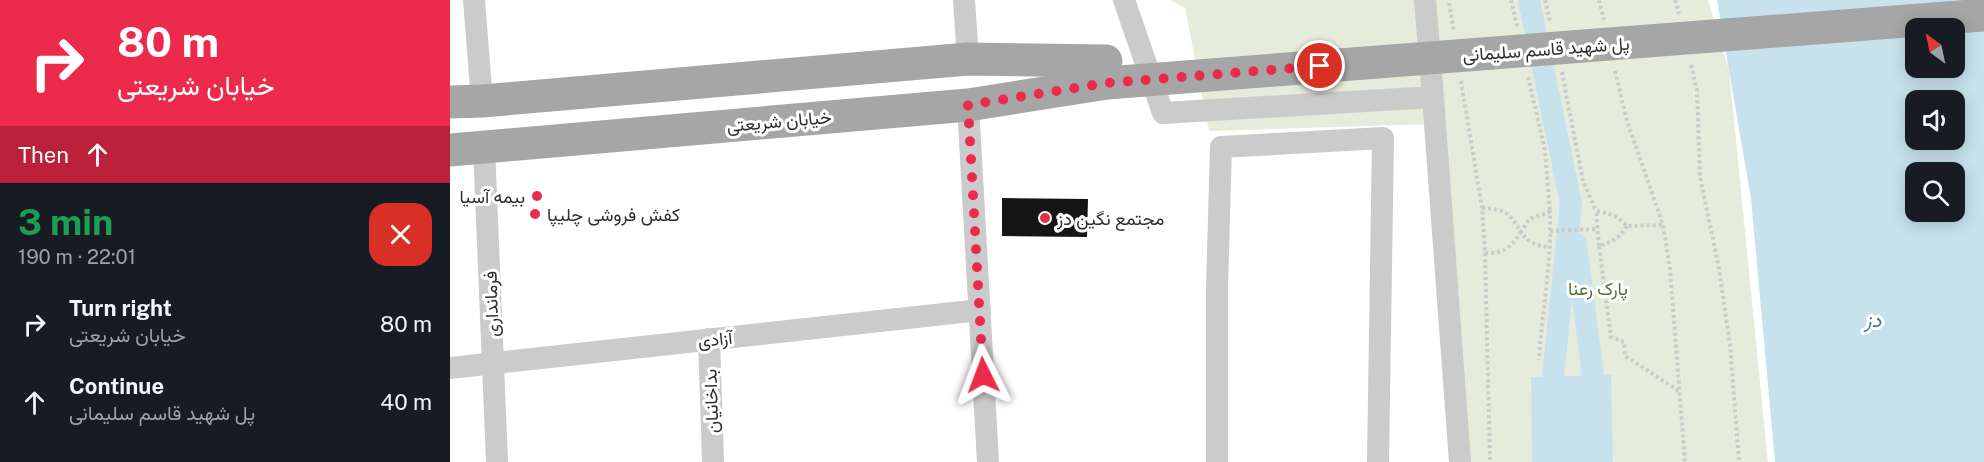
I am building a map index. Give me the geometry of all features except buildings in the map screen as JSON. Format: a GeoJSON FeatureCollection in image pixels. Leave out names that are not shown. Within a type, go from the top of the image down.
{"type":"FeatureCollection","features":[{"type":"Feature","properties":{"kind":"main road","name":"پل شهید قاسم سلیمانی"},"geometry":{"type":"LineString","coordinates":[[1106,72],[1882,0]]}},
{"type":"Feature","properties":{"kind":"main road","name":"پل شهید قاسم سلیمانی"},"geometry":{"type":"LineString","coordinates":[[1106,72],[1984,15]]}},
{"type":"Feature","properties":{"kind":"main road"},"geometry":{"type":"LineString","coordinates":[[484,147],[466,102],[968,59],[1106,72]]}},
{"type":"Feature","properties":{"kind":"main road","name":"خیابان شریعتی"},"geometry":{"type":"LineString","coordinates":[[450,150],[968,105],[1106,72]]}},
{"type":"Feature","properties":{"kind":"street"},"geometry":{"type":"LineString","coordinates":[[466,102],[474,0]]}},
{"type":"Feature","properties":{"kind":"street"},"geometry":{"type":"LineString","coordinates":[[964,0],[968,59]]}},
{"type":"Feature","properties":{"kind":"street"},"geometry":{"type":"LineString","coordinates":[[1124,0],[1163,113],[1433,98]]}},
{"type":"Feature","properties":{"kind":"street"},"geometry":{"type":"LineString","coordinates":[[1425,0],[1460,462]]}},
{"type":"Feature","properties":{"kind":"street"},"geometry":{"type":"LineString","coordinates":[[968,105],[988,462]]}},
{"type":"Feature","properties":{"kind":"street"},"geometry":{"type":"LineString","coordinates":[[1217,462],[1217,288],[1221,147],[1383,138],[1378,462]]}},
{"type":"Feature","properties":{"kind":"street","name":"فرمانداری"},"geometry":{"type":"LineString","coordinates":[[484,147],[497,462]]}},
{"type":"Feature","properties":{"kind":"street","name":"آزادی"},"geometry":{"type":"LineString","coordinates":[[450,368],[980,310]]}},
{"type":"Feature","properties":{"kind":"street","name":"بداخانیان"},"geometry":{"type":"LineString","coordinates":[[709,339],[713,462]]}},
{"type":"Feature","properties":{"kind":"path"},"geometry":{"type":"LineString","coordinates":[[1449,0],[1454,35]]}},
{"type":"Feature","properties":{"kind":"path"},"geometry":{"type":"LineString","coordinates":[[1511,0],[1518,33]]}},
{"type":"Feature","properties":{"kind":"path"},"geometry":{"type":"LineString","coordinates":[[1545,0],[1550,22]]}},
{"type":"Feature","properties":{"kind":"path"},"geometry":{"type":"LineString","coordinates":[[1599,0],[1604,22]]}},
{"type":"Feature","properties":{"kind":"path"},"geometry":{"type":"LineString","coordinates":[[1675,0],[1681,22]]}},
{"type":"Feature","properties":{"kind":"path"},"geometry":{"type":"LineString","coordinates":[[1689,56],[1697,90],[1700,177],[1718,263],[1730,344],[1739,462]]}},
{"type":"Feature","properties":{"kind":"path"},"geometry":{"type":"LineString","coordinates":[[1614,66],[1627,121],[1663,225],[1670,269],[1685,462]]}},
{"type":"Feature","properties":{"kind":"path"},"geometry":{"type":"LineString","coordinates":[[1561,68],[1583,181],[1596,211],[1611,337],[1624,342],[1625,356],[1679,390]]}},
{"type":"Feature","properties":{"kind":"path"},"geometry":{"type":"LineString","coordinates":[[1459,70],[1482,208],[1490,462]]}},
{"type":"Feature","properties":{"kind":"path"},"geometry":{"type":"LineString","coordinates":[[1528,76],[1545,150],[1550,212],[1550,248],[1541,319],[1539,360]]}},
{"type":"Feature","properties":{"kind":"path"},"geometry":{"type":"LineString","coordinates":[[1482,208],[1498,209],[1511,216],[1528,242],[1539,247],[1550,248]]}},
{"type":"Feature","properties":{"kind":"path"},"geometry":{"type":"LineString","coordinates":[[1596,211],[1620,218],[1626,226]]}},
{"type":"Feature","properties":{"kind":"path"},"geometry":{"type":"LineString","coordinates":[[1485,253],[1497,254],[1507,250],[1528,219],[1550,212]]}},
{"type":"Feature","properties":{"kind":"path"},"geometry":{"type":"LineString","coordinates":[[1626,226],[1663,225]]}},
{"type":"Feature","properties":{"kind":"path"},"geometry":{"type":"LineString","coordinates":[[1599,246],[1611,243],[1626,226]]}},
{"type":"Feature","properties":{"kind":"path"},"geometry":{"type":"LineString","coordinates":[[1550,231],[1597,229]]}},
{"type":"Feature","properties":{"kind":"green space","name":"پارک رعنا"},"geometry":{"type":"Polygon","coordinates":[[[1170,0],[1708,0],[1729,70],[1768,462],[1460,462],[1434,124],[1209,131],[1185,8],[1170,0]]]}},
{"type":"Feature","properties":{"kind":"water","name":"دز"},"geometry":{"type":"Polygon","coordinates":[[[1717,0],[1984,0],[1984,462],[1775,462],[1751,199],[1717,0]]]}},
{"type":"Feature","properties":{"kind":"water"},"geometry":{"type":"Polygon","coordinates":[[[1611,375],[1613,462],[1532,462],[1531,377],[1611,375]]]}},
{"type":"Feature","properties":{"kind":"waterway"},"geometry":{"type":"LineString","coordinates":[[1529,0],[1571,204],[1553,376]]}},
{"type":"Feature","properties":{"kind":"waterway"},"geometry":{"type":"LineString","coordinates":[[1576,244],[1593,375]]}},
{"type":"Feature","properties":{"kind":"place","name":"بیمه آسیا"},"geometry":{"type":"Point","coordinates":[537,196]}},
{"type":"Feature","properties":{"kind":"place","name":"کفش فروشی چلیپا"},"geometry":{"type":"Point","coordinates":[535,214]}},
{"type":"Feature","properties":{"kind":"place","name":"مجتمع نگین دز"},"geometry":{"type":"Point","coordinates":[1045,218]}},
{"type":"Feature","properties":{"kind":"route"},"geometry":{"type":"LineString","coordinates":[[983,375],[968,105],[1107,83],[1320,66]]}}]}
